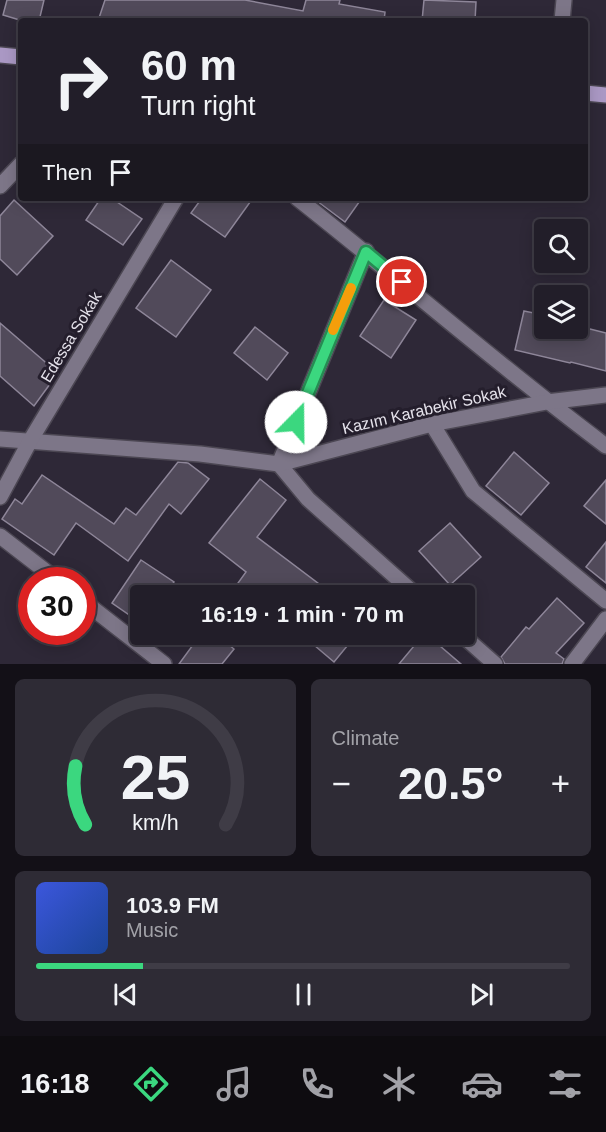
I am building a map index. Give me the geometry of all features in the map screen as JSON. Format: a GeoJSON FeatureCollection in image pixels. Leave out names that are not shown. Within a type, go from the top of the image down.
{"type":"FeatureCollection","features":[{"type":"Feature","properties":{"kind":"main road"},"geometry":{"type":"LineString","coordinates":[[0,55],[18,57]]}},
{"type":"Feature","properties":{"kind":"main road"},"geometry":{"type":"LineString","coordinates":[[588,93],[606,94]]}},
{"type":"Feature","properties":{"kind":"street"},"geometry":{"type":"LineString","coordinates":[[562,18],[564,0]]}},
{"type":"Feature","properties":{"kind":"street"},"geometry":{"type":"LineString","coordinates":[[0,186],[18,167]]}},
{"type":"Feature","properties":{"kind":"street","name":"Edessa Sokak"},"geometry":{"type":"LineString","coordinates":[[0,497],[30,441],[174,201]]}},
{"type":"Feature","properties":{"kind":"street"},"geometry":{"type":"LineString","coordinates":[[301,201],[547,402],[606,447]]}},
{"type":"Feature","properties":{"kind":"street"},"geometry":{"type":"LineString","coordinates":[[366,252],[279,464],[308,499],[405,585]]}},
{"type":"Feature","properties":{"kind":"street","name":"Kazım Karabekir Sokak"},"geometry":{"type":"LineString","coordinates":[[0,439],[200,454],[279,464],[432,424],[547,402],[606,394]]}},
{"type":"Feature","properties":{"kind":"street"},"geometry":{"type":"LineString","coordinates":[[432,424],[473,492],[606,601]]}},
{"type":"Feature","properties":{"kind":"street"},"geometry":{"type":"LineString","coordinates":[[0,536],[40,567]]}},
{"type":"Feature","properties":{"kind":"street"},"geometry":{"type":"LineString","coordinates":[[96,611],[164,664]]}},
{"type":"Feature","properties":{"kind":"street"},"geometry":{"type":"LineString","coordinates":[[572,664],[606,619]]}},
{"type":"Feature","properties":{"kind":"street"},"geometry":{"type":"LineString","coordinates":[[473,645],[495,664]]}},
{"type":"Feature","properties":{"kind":"building"},"geometry":{"type":"Polygon","coordinates":[[[7,0],[44,0],[40,18],[18,20],[3,15],[7,0]]]}},
{"type":"Feature","properties":{"kind":"building"},"geometry":{"type":"Polygon","coordinates":[[[105,0],[245,0],[303,11],[306,0],[340,0],[339,4],[385,12],[384,18],[99,18],[105,0]]]}},
{"type":"Feature","properties":{"kind":"building"},"geometry":{"type":"Polygon","coordinates":[[[424,0],[476,2],[475,18],[422,18],[424,0]]]}},
{"type":"Feature","properties":{"kind":"building"},"geometry":{"type":"Polygon","coordinates":[[[14,200],[53,236],[17,275],[0,259],[0,216],[14,200]]]}},
{"type":"Feature","properties":{"kind":"building"},"geometry":{"type":"Polygon","coordinates":[[[99,201],[115,201],[142,219],[123,245],[86,220],[99,201]]]}},
{"type":"Feature","properties":{"kind":"building"},"geometry":{"type":"Polygon","coordinates":[[[200,201],[251,201],[225,237],[191,213],[200,201]]]}},
{"type":"Feature","properties":{"kind":"building"},"geometry":{"type":"Polygon","coordinates":[[[317,201],[360,201],[345,222],[317,201]]]}},
{"type":"Feature","properties":{"kind":"building"},"geometry":{"type":"Polygon","coordinates":[[[171,260],[211,290],[176,337],[136,308],[171,260]]]}},
{"type":"Feature","properties":{"kind":"building"},"geometry":{"type":"Polygon","coordinates":[[[384,300],[416,320],[391,358],[360,336],[384,300]]]}},
{"type":"Feature","properties":{"kind":"building"},"geometry":{"type":"Polygon","coordinates":[[[524,311],[534,313],[534,339],[588,339],[588,328],[606,333],[606,371],[571,362],[515,350],[524,311]]]}},
{"type":"Feature","properties":{"kind":"building"},"geometry":{"type":"Polygon","coordinates":[[[0,323],[58,373],[34,406],[0,376],[0,323]]]}},
{"type":"Feature","properties":{"kind":"building"},"geometry":{"type":"Polygon","coordinates":[[[255,327],[288,353],[267,380],[234,353],[255,327]]]}},
{"type":"Feature","properties":{"kind":"building"},"geometry":{"type":"Polygon","coordinates":[[[514,452],[549,483],[521,515],[486,486],[514,452]]]}},
{"type":"Feature","properties":{"kind":"building"},"geometry":{"type":"Polygon","coordinates":[[[178,462],[188,463],[209,479],[181,514],[169,504],[128,561],[76,523],[54,555],[2,519],[15,499],[22,504],[42,475],[114,524],[126,508],[136,515],[178,462]]]}},
{"type":"Feature","properties":{"kind":"building"},"geometry":{"type":"Polygon","coordinates":[[[260,479],[286,500],[257,537],[320,585],[241,585],[238,583],[246,572],[209,543],[260,479]]]}},
{"type":"Feature","properties":{"kind":"building"},"geometry":{"type":"Polygon","coordinates":[[[606,480],[606,524],[584,506],[606,480]]]}},
{"type":"Feature","properties":{"kind":"building"},"geometry":{"type":"Polygon","coordinates":[[[450,523],[481,557],[450,585],[419,551],[450,523]]]}},
{"type":"Feature","properties":{"kind":"building"},"geometry":{"type":"Polygon","coordinates":[[[606,542],[606,583],[586,567],[606,542]]]}},
{"type":"Feature","properties":{"kind":"building"},"geometry":{"type":"Polygon","coordinates":[[[141,560],[174,582],[172,585],[130,585],[130,615],[112,603],[141,560]]]}},
{"type":"Feature","properties":{"kind":"building"},"geometry":{"type":"Polygon","coordinates":[[[557,598],[584,623],[556,653],[564,659],[562,664],[505,664],[501,657],[526,627],[529,629],[557,598]]]}},
{"type":"Feature","properties":{"kind":"building"},"geometry":{"type":"Polygon","coordinates":[[[193,645],[229,645],[234,649],[222,664],[179,664],[193,645]]]}},
{"type":"Feature","properties":{"kind":"building"},"geometry":{"type":"Polygon","coordinates":[[[314,645],[348,645],[334,662],[314,645]]]}},
{"type":"Feature","properties":{"kind":"building"},"geometry":{"type":"Polygon","coordinates":[[[415,645],[439,645],[461,664],[399,664],[415,645]]]}},
{"type":"Feature","properties":{"kind":"slow traffic"},"geometry":{"type":"LineString","coordinates":[[333,330],[351,288]]}},
{"type":"Feature","properties":{"kind":"route"},"geometry":{"type":"LineString","coordinates":[[296,422],[366,252],[402,282]]}}]}
